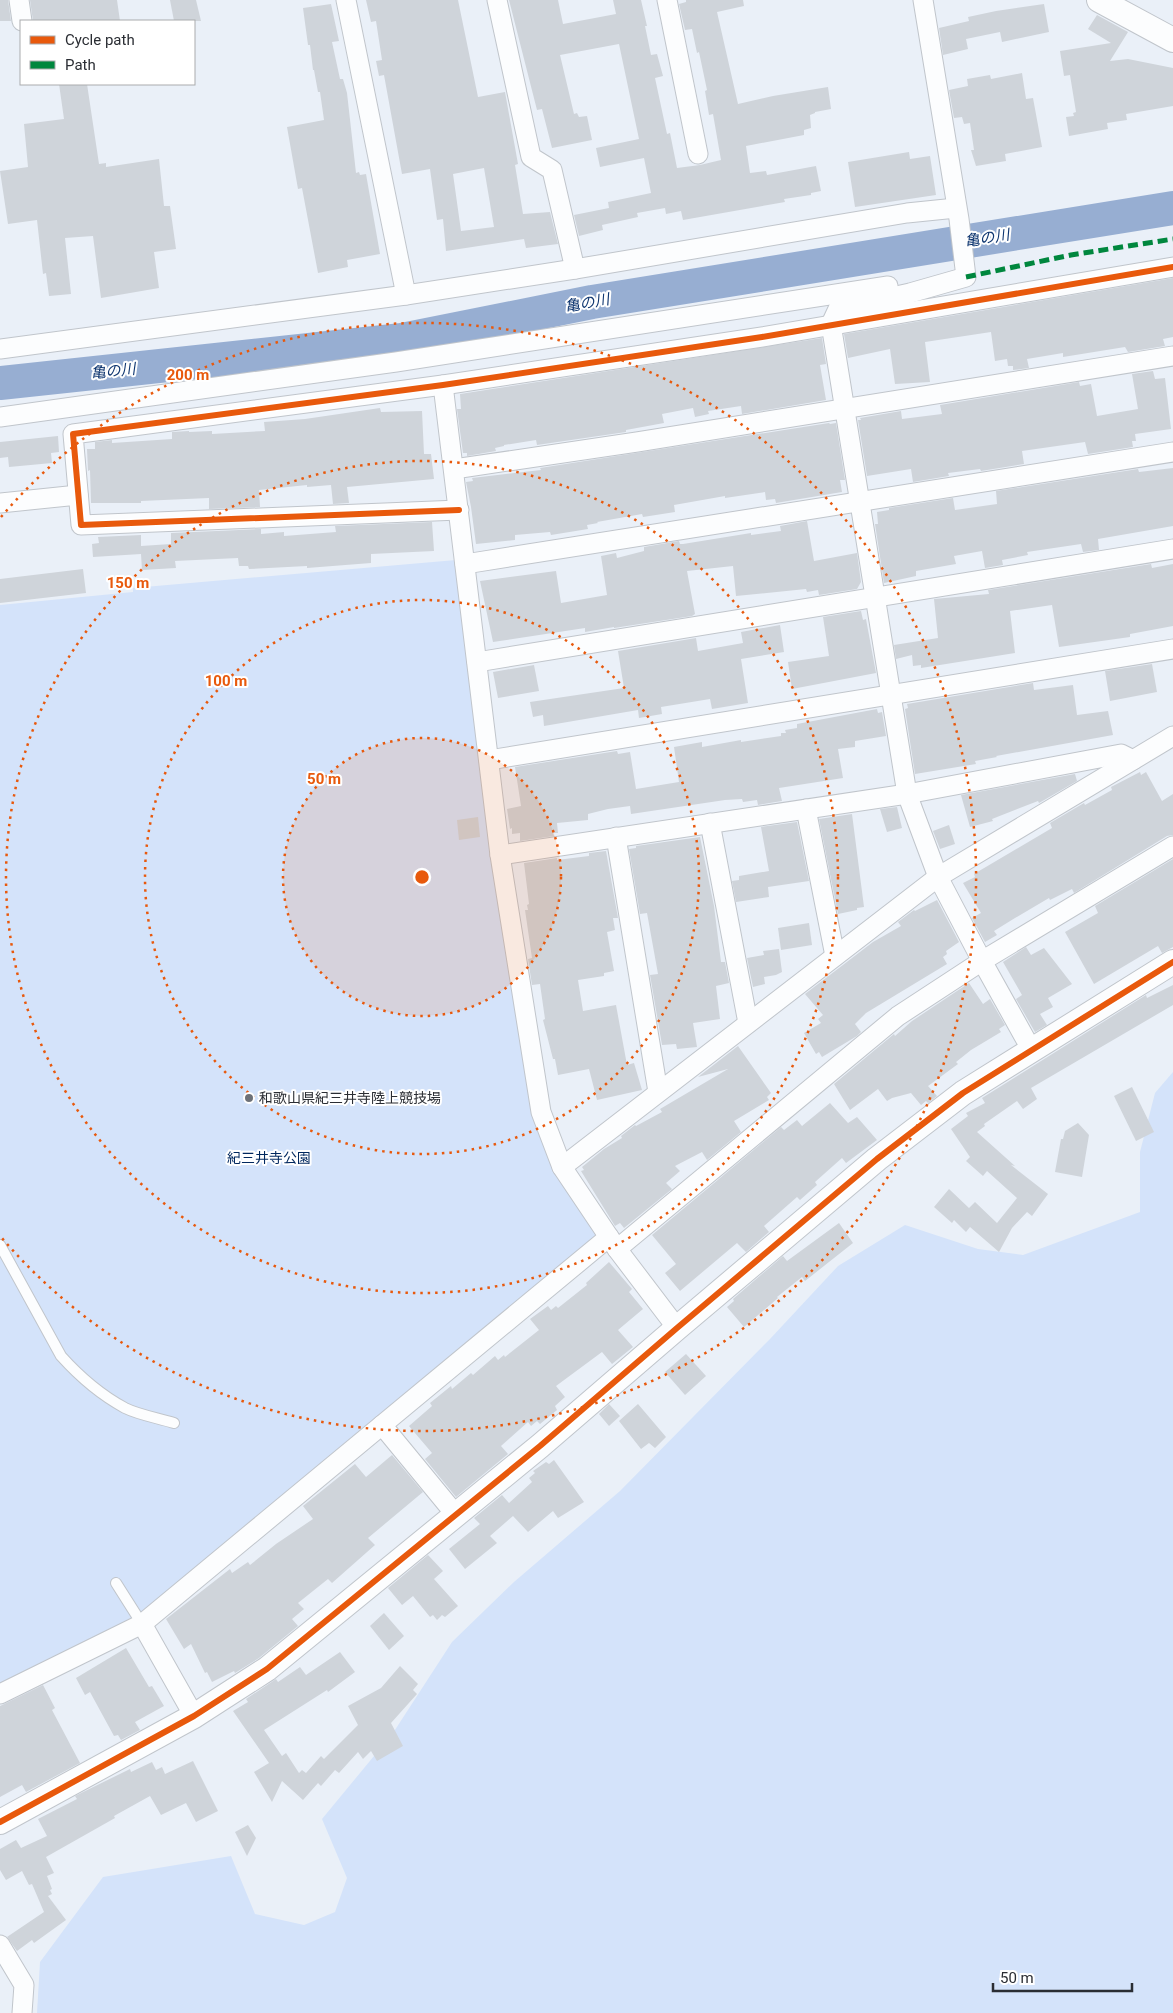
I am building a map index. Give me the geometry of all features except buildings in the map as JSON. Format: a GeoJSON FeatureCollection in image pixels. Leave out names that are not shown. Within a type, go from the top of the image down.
{"type":"FeatureCollection","features":[{"type":"Feature","properties":{"kind":"street"},"geometry":{"type":"LineString","coordinates":[[19,0],[22,20]]}},
{"type":"Feature","properties":{"kind":"street"},"geometry":{"type":"LineString","coordinates":[[346,0],[406,295]]}},
{"type":"Feature","properties":{"kind":"street"},"geometry":{"type":"LineString","coordinates":[[498,0],[531,157],[552,170],[575,269]]}},
{"type":"Feature","properties":{"kind":"street"},"geometry":{"type":"LineString","coordinates":[[667,0],[698,154]]}},
{"type":"Feature","properties":{"kind":"street"},"geometry":{"type":"LineString","coordinates":[[923,0],[958,214],[966,276],[910,293],[838,309],[831,324],[907,794],[938,877],[1031,1049]]}},
{"type":"Feature","properties":{"kind":"street"},"geometry":{"type":"LineString","coordinates":[[1098,0],[1173,40]]}},
{"type":"Feature","properties":{"kind":"street"},"geometry":{"type":"LineString","coordinates":[[0,349],[406,295],[575,269],[907,213],[958,214]]}},
{"type":"Feature","properties":{"kind":"street"},"geometry":{"type":"LineString","coordinates":[[459,510],[81,525],[72,434],[443,385],[762,337],[1173,267]]}},
{"type":"Feature","properties":{"kind":"street"},"geometry":{"type":"LineString","coordinates":[[0,417],[396,362],[895,285],[910,293]]}},
{"type":"Feature","properties":{"kind":"street"},"geometry":{"type":"LineString","coordinates":[[454,468],[638,442],[1173,356]]}},
{"type":"Feature","properties":{"kind":"street"},"geometry":{"type":"LineString","coordinates":[[443,385],[500,855],[541,1112],[562,1167],[613,1243],[677,1328]]}},
{"type":"Feature","properties":{"kind":"street"},"geometry":{"type":"LineString","coordinates":[[465,564],[1173,452]]}},
{"type":"Feature","properties":{"kind":"street"},"geometry":{"type":"LineString","coordinates":[[0,503],[78,495]]}},
{"type":"Feature","properties":{"kind":"street"},"geometry":{"type":"LineString","coordinates":[[477,662],[1173,549]]}},
{"type":"Feature","properties":{"kind":"street"},"geometry":{"type":"LineString","coordinates":[[489,760],[1173,649]]}},
{"type":"Feature","properties":{"kind":"street"},"geometry":{"type":"LineString","coordinates":[[562,1167],[938,877],[1173,736]]}},
{"type":"Feature","properties":{"kind":"street"},"geometry":{"type":"LineString","coordinates":[[500,855],[907,794],[1121,754],[1133,760]]}},
{"type":"Feature","properties":{"kind":"street"},"geometry":{"type":"LineString","coordinates":[[806,809],[835,956]]}},
{"type":"Feature","properties":{"kind":"street"},"geometry":{"type":"LineString","coordinates":[[710,823],[748,1023]]}},
{"type":"Feature","properties":{"kind":"street"},"geometry":{"type":"LineString","coordinates":[[616,837],[658,1092]]}},
{"type":"Feature","properties":{"kind":"street"},"geometry":{"type":"LineString","coordinates":[[0,1694],[142,1624],[382,1424],[898,1016],[982,961],[1173,846]]}},
{"type":"Feature","properties":{"kind":"street"},"geometry":{"type":"LineString","coordinates":[[0,1822],[194,1716],[267,1669],[540,1446],[877,1159],[963,1093],[1173,962]]}},
{"type":"Feature","properties":{"kind":"street"},"geometry":{"type":"LineString","coordinates":[[382,1424],[456,1515]]}},
{"type":"Feature","properties":{"kind":"street"},"geometry":{"type":"LineString","coordinates":[[142,1624],[194,1716]]}},
{"type":"Feature","properties":{"kind":"street"},"geometry":{"type":"LineString","coordinates":[[0,1945],[24,1985],[22,2013]]}},
{"type":"Feature","properties":{"kind":"lane"},"geometry":{"type":"LineString","coordinates":[[0,1245],[61,1356],[74,1371],[126,1408],[174,1423]]}},
{"type":"Feature","properties":{"kind":"lane"},"geometry":{"type":"LineString","coordinates":[[116,1583],[142,1624]]}},
{"type":"Feature","properties":{"kind":"green space","name":"紀三井寺公園"},"geometry":{"type":"Polygon","coordinates":[[[456,560],[557,1173],[597,1237],[159,1599],[120,1626],[0,1684],[0,605],[133,592],[133,588],[456,560]]]}},
{"type":"Feature","properties":{"kind":"green space"},"geometry":{"type":"Polygon","coordinates":[[[1173,1072],[1173,2013],[37,2013],[40,1962],[103,1877],[231,1856],[255,1914],[304,1925],[335,1912],[347,1878],[322,1819],[393,1733],[452,1642],[514,1582],[620,1491],[770,1339],[838,1266],[905,1225],[978,1249],[1023,1255],[1140,1212],[1140,1152],[1155,1093],[1173,1072]]]}},
{"type":"Feature","properties":{"kind":"waterway","name":"亀の川"},"geometry":{"type":"LineString","coordinates":[[0,383],[402,340],[592,302],[1173,208]]}},
{"type":"Feature","properties":{"kind":"marked path"},"geometry":{"type":"LineString","coordinates":[[966,277],[1071,255],[1173,239]]}},
{"type":"Feature","properties":{"kind":"cycle path"},"geometry":{"type":"LineString","coordinates":[[459,510],[81,525],[73,434],[443,385],[762,337],[1173,267]]}},
{"type":"Feature","properties":{"kind":"cycle path"},"geometry":{"type":"LineString","coordinates":[[0,1822],[194,1716],[267,1669],[540,1446],[877,1159],[963,1093],[1173,962]]}},
{"type":"Feature","properties":{"kind":"place","name":"和歌山県紀三井寺陸上競技場"},"geometry":{"type":"Point","coordinates":[249,1098]}}]}
